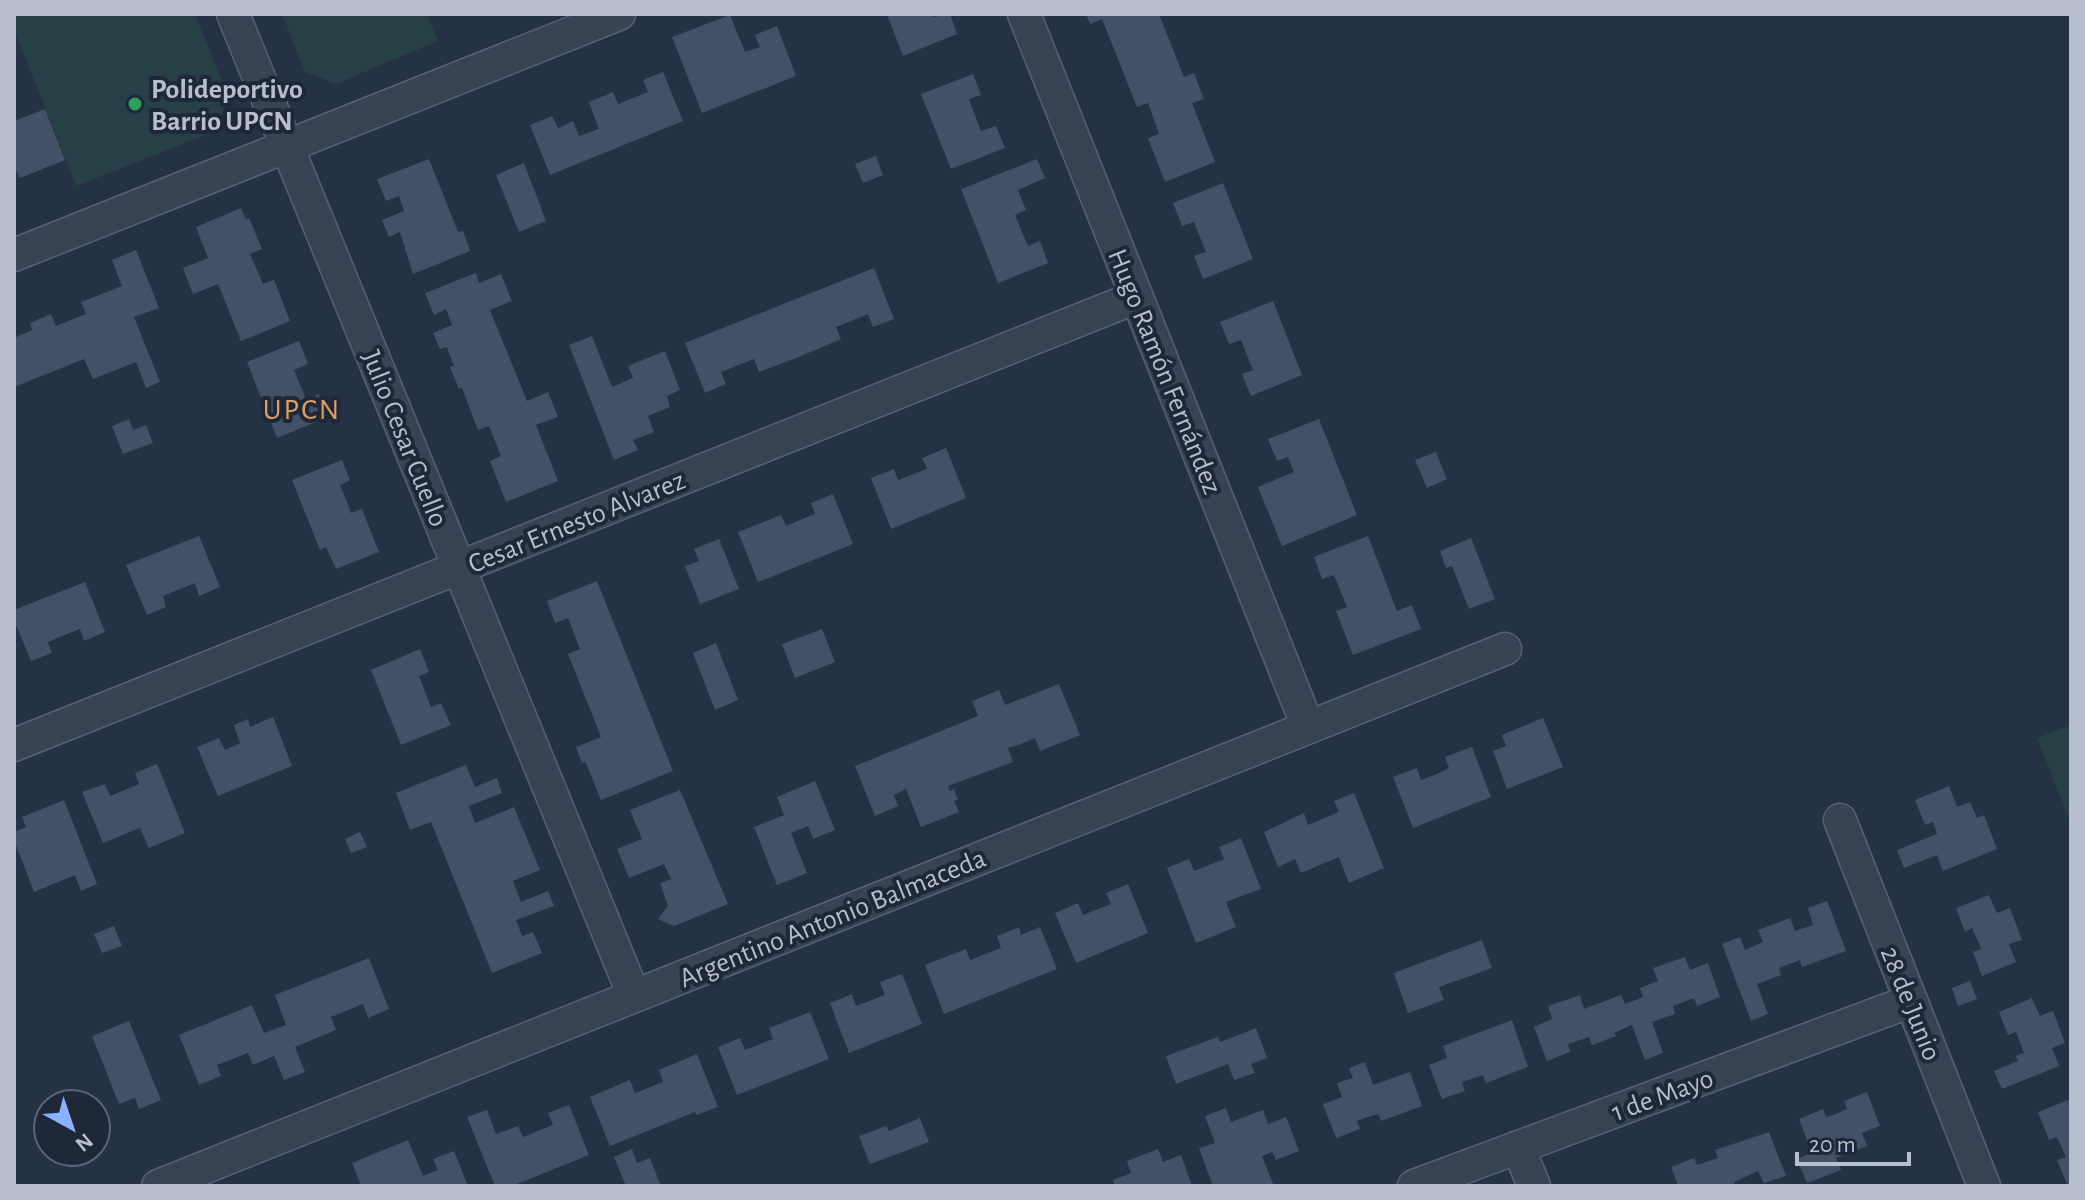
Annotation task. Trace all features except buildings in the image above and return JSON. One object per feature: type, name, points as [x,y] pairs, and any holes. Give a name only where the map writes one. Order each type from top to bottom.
[{"type":"street","name":"Julio Cesar Cuello","points":[[233,14],[634,996]]},
{"type":"street","points":[[14,255],[619,14]]},
{"type":"street","name":"Hugo Ramón Fernández","points":[[1024,14],[1308,727]]},
{"type":"street","name":"Cesar Ernesto Alvarez","points":[[14,745],[1137,297]]},
{"type":"street","name":"Argentino Antonio Balmaceda","points":[[158,1186],[1505,649]]},
{"type":"street","name":"28 de Junio","points":[[1840,820],[1984,1186]]},
{"type":"street","name":"1 de Mayo","points":[[1414,1186],[1911,1001]]},
{"type":"street","points":[[1518,1147],[1534,1186]]},
{"type":"green space","name":"Polideportivo Barrio UPCN","points":[[14,14],[195,14],[229,99],[216,131],[76,186],[14,30]]},
{"type":"green space","points":[[282,14],[427,14],[438,41],[336,84],[305,72]]},
{"type":"green space","points":[[2071,725],[2071,824],[2037,738]]},
{"type":"place","name":"Polideportivo Barrio UPCN","points":[[135,104]]},
{"type":"district","name":"UPCN","points":[[302,409]]}]
